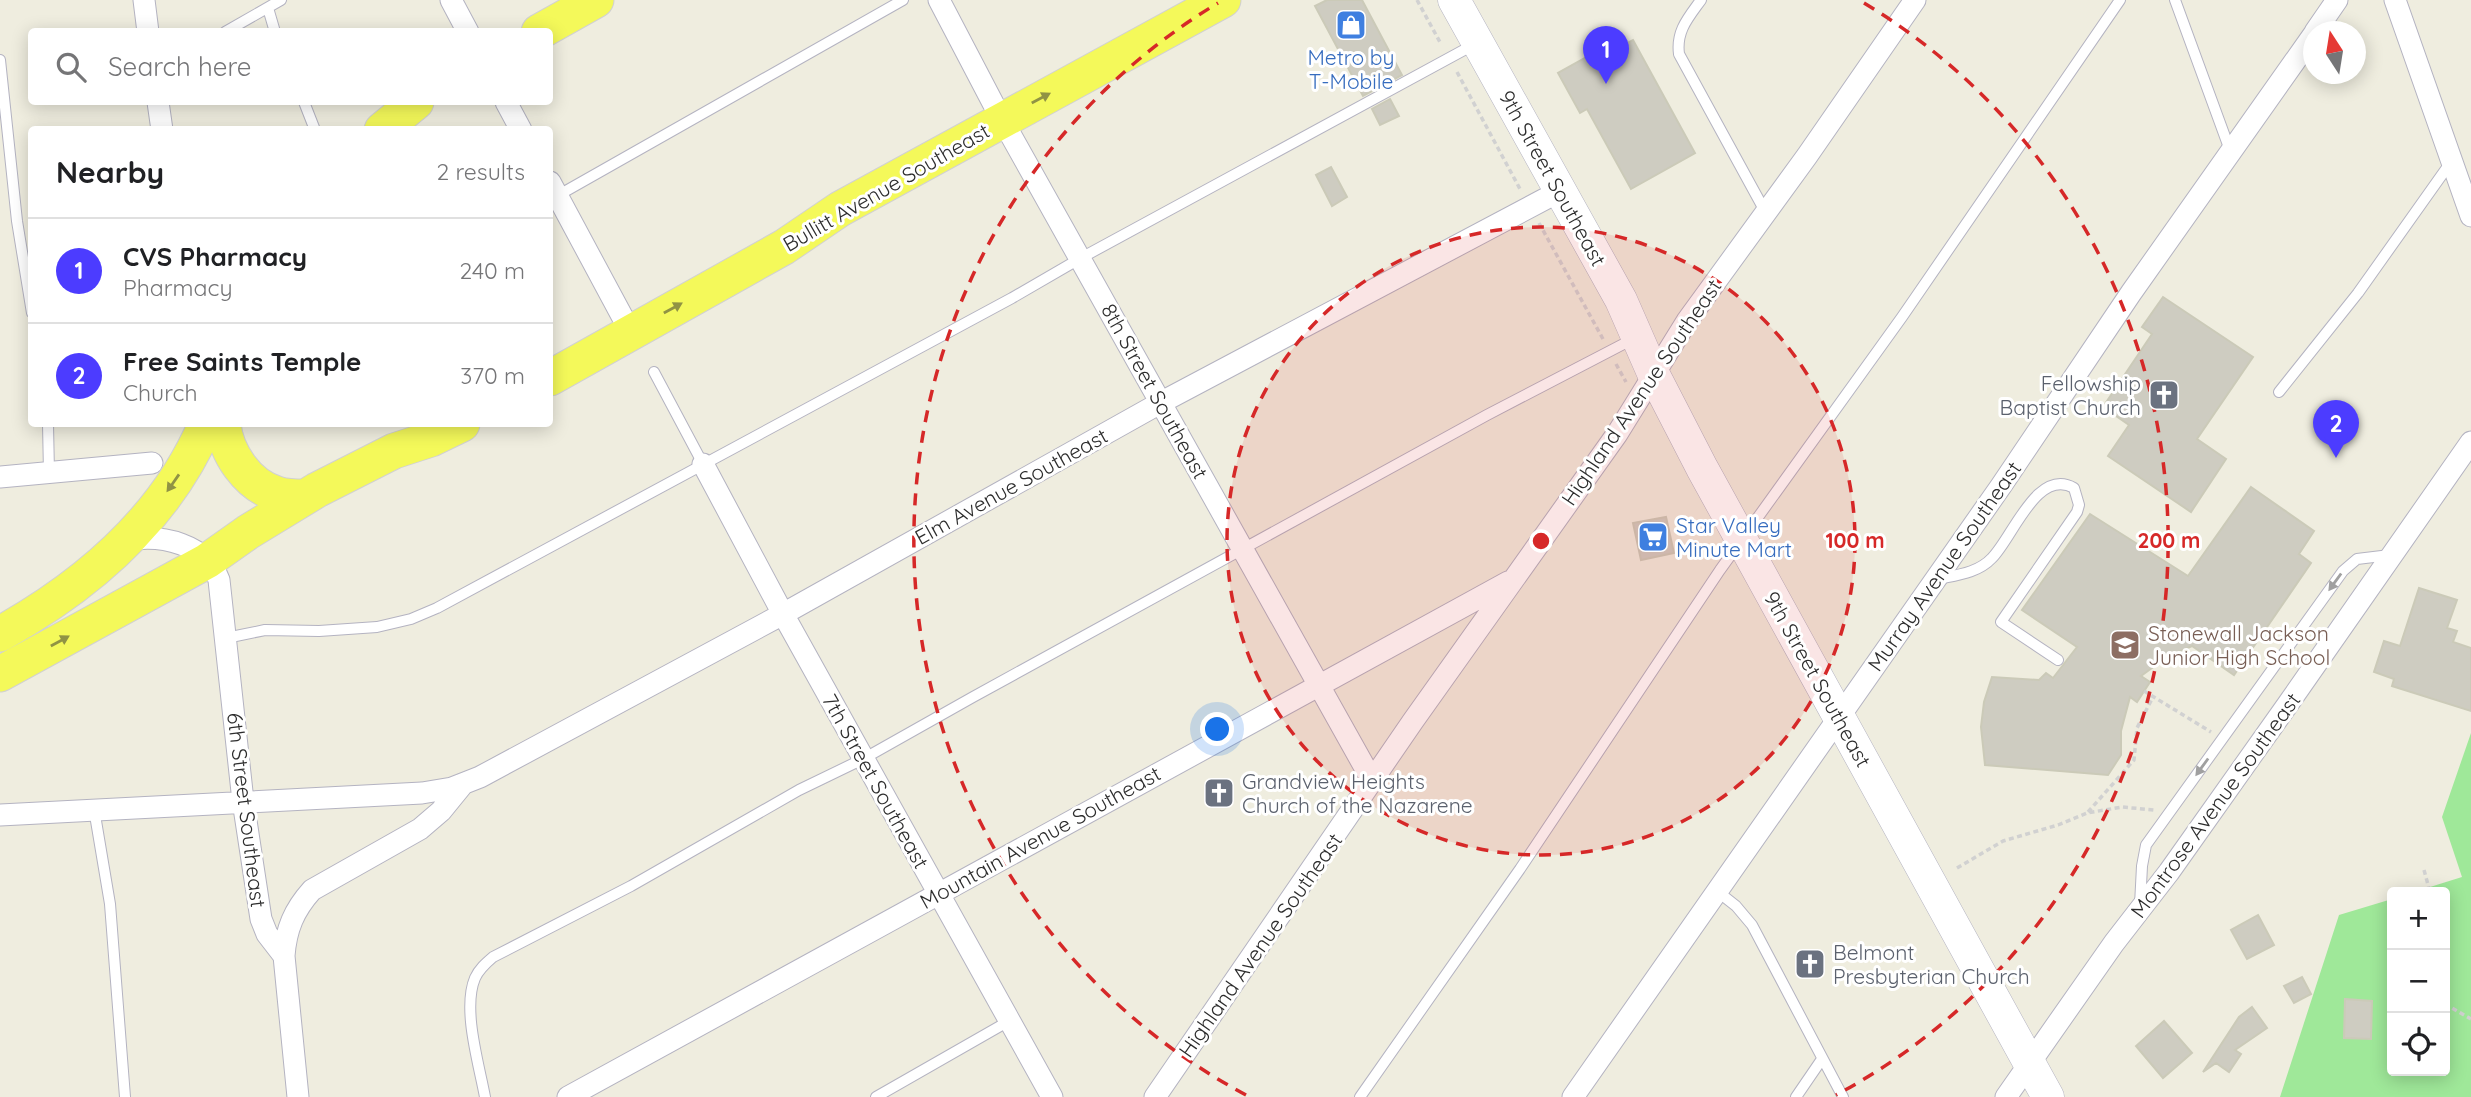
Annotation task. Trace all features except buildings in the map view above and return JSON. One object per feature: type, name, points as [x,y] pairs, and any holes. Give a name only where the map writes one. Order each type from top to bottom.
[{"type":"main road","points":[[546,28],[596,0]]},
{"type":"main road","name":"Bullitt Avenue Southeast","points":[[553,376],[784,247],[840,209],[1223,0]]},
{"type":"main road","points":[[387,126],[412,105]]},
{"type":"main road","points":[[0,634],[74,588],[128,540],[158,505],[185,466],[204,427]]},
{"type":"main road","points":[[223,427],[225,442],[248,476],[277,494],[305,498]]},
{"type":"main road","points":[[0,674],[207,561],[248,532],[305,498],[394,451],[457,427]]},
{"type":"main road","points":[[207,561],[235,554],[391,470],[431,439]]},
{"type":"street","points":[[144,0],[148,28]]},
{"type":"street","points":[[451,0],[466,28]]},
{"type":"street","name":"8th Street Southeast","points":[[939,0],[1002,119],[1373,782]]},
{"type":"street","name":"9th Street Southeast","points":[[1454,0],[1622,300],[1653,373],[1742,541],[2048,1097]]},
{"type":"street","name":"Highland Avenue Southeast","points":[[1155,1097],[1513,579],[1617,434],[1687,321],[1807,156],[1915,0]]},
{"type":"street","name":"Murray Avenue Southeast","points":[[2322,21],[2337,0]]},
{"type":"street","points":[[2395,0],[2471,216]]},
{"type":"street","name":"Murray Avenue Southeast","points":[[1573,1097],[2303,49]]},
{"type":"street","points":[[158,105],[161,126]]},
{"type":"street","points":[[508,105],[519,126]]},
{"type":"street","points":[[553,189],[630,331]]},
{"type":"street","name":"Elm Avenue Southeast","points":[[0,815],[422,793],[463,784],[783,614],[1160,403],[1560,191]]},
{"type":"street","name":"Montrose Avenue Southeast","points":[[2006,1097],[2275,723],[2471,442]]},
{"type":"street","points":[[0,477],[152,463]]},
{"type":"street","name":"7th Street Southeast","points":[[703,464],[783,614],[1052,1097]]},
{"type":"street","points":[[128,540],[144,537],[164,538],[183,544],[207,561]]},
{"type":"street","name":"6th Street Southeast","points":[[207,561],[219,580],[243,802],[261,919],[267,934],[284,956],[298,1097]]},
{"type":"street","name":"Mountain Avenue Southeast","points":[[568,1097],[1513,579]]},
{"type":"street","name":"Elm Avenue Southeast","points":[[284,956],[285,937],[292,917],[312,890],[420,829],[441,811],[463,784]]},
{"type":"lane","points":[[232,28],[281,0]]},
{"type":"lane","points":[[553,189],[902,0]]},
{"type":"lane","points":[[1701,0],[1681,29],[1677,41],[1679,54],[1766,213]]},
{"type":"lane","points":[[1360,1097],[1520,869],[1720,570],[1902,317],[2120,0]]},
{"type":"lane","points":[[2175,0],[2231,152]]},
{"type":"lane","points":[[268,8],[274,28]]},
{"type":"lane","points":[[226,638],[265,630],[318,631],[377,627],[411,619],[449,602],[1477,43]]},
{"type":"lane","points":[[0,60],[17,221],[28,288]]},
{"type":"lane","points":[[305,105],[313,126]]},
{"type":"lane","points":[[2279,392],[2358,293],[2451,162]]},
{"type":"lane","points":[[485,1097],[470,1012],[475,978],[493,957],[631,886],[799,790],[863,759],[1637,336]]},
{"type":"lane","points":[[654,372],[703,464]]},
{"type":"lane","points":[[48,427],[49,474]]},
{"type":"lane","points":[[1935,580],[1979,568],[1993,558],[2042,489],[2058,483],[2074,488],[2079,505],[2077,512],[2001,622],[2058,660]]},
{"type":"lane","points":[[2140,909],[2146,845],[2343,571],[2357,559],[2392,555]]},
{"type":"lane","points":[[94,809],[110,904],[125,1097]]},
{"type":"lane","points":[[1717,891],[1736,906],[1752,925],[1843,1097]]},
{"type":"lane","points":[[876,1097],[1009,1021]]},
{"type":"lane","points":[[1796,1097],[1822,1059]]},
{"type":"path","points":[[2144,691],[2205,728]]},
{"type":"path","points":[[2087,813],[2134,760],[2137,728],[2153,697]]},
{"type":"path","points":[[1957,868],[2003,841],[2058,825],[2087,813],[2122,807],[2159,812]]},
{"type":"path","points":[[2424,870],[2429,887]]},
{"type":"path","points":[[2450,1007],[2471,1019]]},
{"type":"green space","points":[[2471,733],[2471,1097],[2280,1097],[2339,915],[2387,901],[2387,1076],[2450,1076],[2450,887],[2430,887],[2462,877],[2442,817]]},
{"type":"place","name":"Metro by T-Mobile","points":[[1351,25]]},
{"type":"place","name":"CVS Pharmacy","points":[[1606,84]]},
{"type":"place","name":"Fellowship Baptist Church","points":[[2164,395]]},
{"type":"place","name":"Free Saints Temple","points":[[2336,458]]},
{"type":"place","name":"Star Valley Minute Mart","points":[[1653,537]]},
{"type":"place","name":"Stonewall Jackson Junior High School","points":[[2125,645]]},
{"type":"place","name":"Grandview Heights Church of the Nazarene","points":[[1219,793]]},
{"type":"place","name":"Belmont Presbyterian Church","points":[[1810,964]]}]
